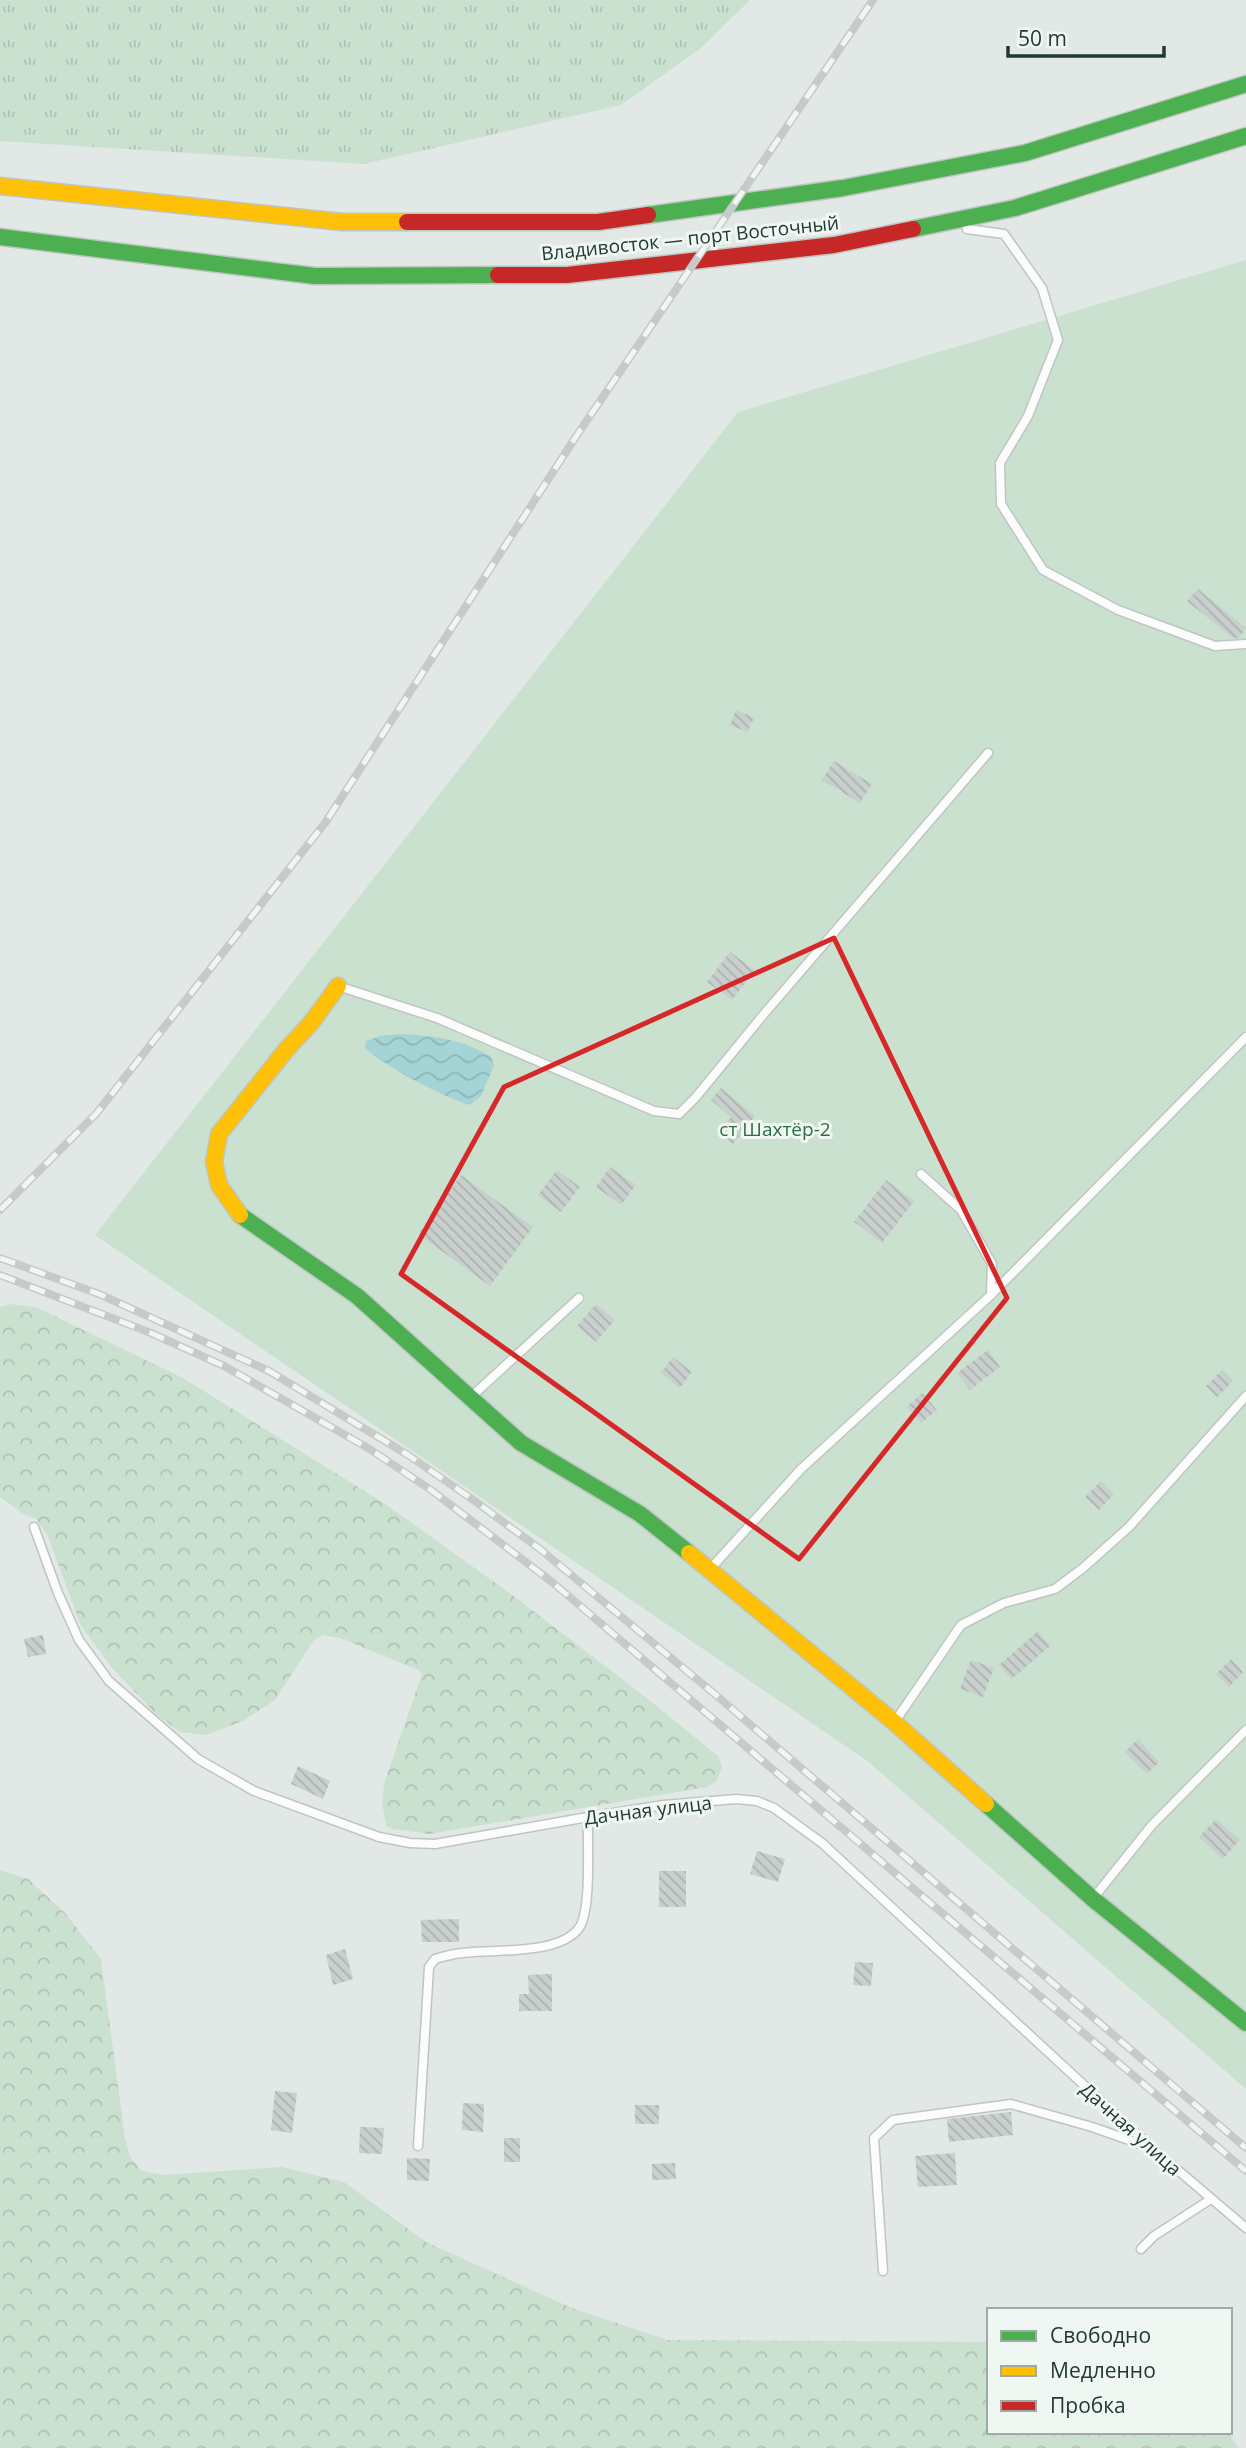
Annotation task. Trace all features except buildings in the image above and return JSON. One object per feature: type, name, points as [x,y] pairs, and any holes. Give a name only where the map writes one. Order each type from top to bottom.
[{"type":"main road","name":"Владивосток — порт Восточный","points":[[0,186],[342,222],[598,222],[843,188],[1025,153],[1246,84]]},
{"type":"main road","name":"Владивосток — порт Восточный","points":[[0,237],[315,276],[567,275],[834,245],[933,225],[1015,208],[1246,136]]},
{"type":"main road","points":[[338,986],[312,1023],[286,1050],[219,1134],[214,1162],[219,1185],[240,1215],[357,1296],[521,1443],[640,1514],[710,1569],[894,1722],[1093,1899],[1246,2023]]},
{"type":"lane","points":[[933,225],[1004,234],[1042,288],[1058,340],[1028,416],[1000,463],[1001,504],[1043,570],[1118,610],[1215,646],[1246,644]]},
{"type":"lane","points":[[338,986],[437,1018],[654,1111],[678,1114],[696,1097],[988,752]]},
{"type":"lane","points":[[710,1569],[801,1469],[990,1295],[1246,1037]]},
{"type":"lane","points":[[921,1174],[961,1210],[981,1243],[992,1264],[990,1295]]},
{"type":"lane","points":[[471,1397],[579,1298]]},
{"type":"lane","points":[[894,1722],[961,1625],[1004,1603],[1055,1589],[1083,1568],[1129,1527],[1246,1396]]},
{"type":"lane","name":"Дачная улица","points":[[34,1527],[58,1593],[79,1640],[108,1681],[198,1759],[254,1791],[379,1837],[410,1843],[435,1844],[664,1805],[736,1799],[757,1801],[774,1808],[822,1843],[1153,2149],[1246,2228]]},
{"type":"lane","points":[[1093,1899],[1152,1825],[1246,1730]]},
{"type":"lane","points":[[418,2146],[429,1968],[435,1959],[457,1953],[494,1952],[548,1945],[579,1928],[586,1903],[588,1816]]},
{"type":"lane","points":[[883,2271],[874,2138],[893,2120],[1011,2104],[1092,2127],[1153,2149]]},
{"type":"lane","points":[[1140,2249],[1154,2236],[1211,2199]]},
{"type":"highlighted area","points":[[834,938],[1007,1298],[799,1559],[401,1274],[504,1087]]},
{"type":"green space","points":[[0,0],[750,0],[701,48],[621,105],[364,164],[0,141]]},
{"type":"green space","name":"ст Шахтёр-2","points":[[1246,260],[1246,2089],[866,1760],[95,1235],[738,412]]},
{"type":"green space","points":[[9,1304],[36,1307],[183,1378],[384,1503],[519,1600],[718,1756],[722,1767],[717,1781],[707,1787],[429,1834],[393,1829],[386,1826],[382,1802],[384,1784],[422,1674],[340,1638],[323,1635],[314,1640],[275,1700],[243,1721],[206,1735],[180,1732],[156,1714],[113,1669],[81,1626],[47,1534],[36,1519],[22,1513],[0,1497],[0,1307]]},
{"type":"green space","points":[[0,1870],[28,1879],[65,1913],[101,1959],[125,2138],[130,2157],[142,2171],[164,2175],[282,2167],[344,2182],[426,2242],[572,2308],[668,2340],[987,2342],[987,2434],[1229,2434],[1238,2448],[0,2448]]},
{"type":"water","points":[[399,1034],[447,1040],[470,1046],[491,1057],[494,1065],[481,1096],[470,1105],[459,1101],[400,1072],[365,1048],[366,1041]]},
{"type":"railway","points":[[0,1210],[96,1114],[325,823],[577,435],[873,0]]},
{"type":"railway","points":[[0,1258],[99,1294],[269,1371],[408,1455],[472,1499],[540,1549],[717,1696],[1246,2148]]},
{"type":"railway","points":[[0,1275],[151,1333],[224,1366],[368,1448],[431,1490],[552,1582],[1246,2171]]},
{"type":"traffic: fast","points":[[648,215],[843,188],[1025,153],[1246,84]]},
{"type":"traffic: fast","points":[[913,229],[1015,208],[1246,136]]},
{"type":"traffic: fast","points":[[0,237],[315,276],[498,275]]},
{"type":"traffic: fast","points":[[240,1215],[357,1296],[521,1443],[640,1514],[689,1553]]},
{"type":"traffic: fast","points":[[986,1804],[1093,1899],[1246,2023]]},
{"type":"traffic: slow","points":[[0,186],[342,222],[407,222]]},
{"type":"traffic: slow","points":[[240,1215],[219,1185],[214,1162],[219,1134],[311,1023],[338,986]]},
{"type":"traffic: slow","points":[[689,1553],[894,1722],[986,1804]]},
{"type":"traffic: jam","points":[[407,222],[598,222],[648,215]]},
{"type":"traffic: jam","points":[[498,275],[567,275],[834,245],[913,229]]}]
